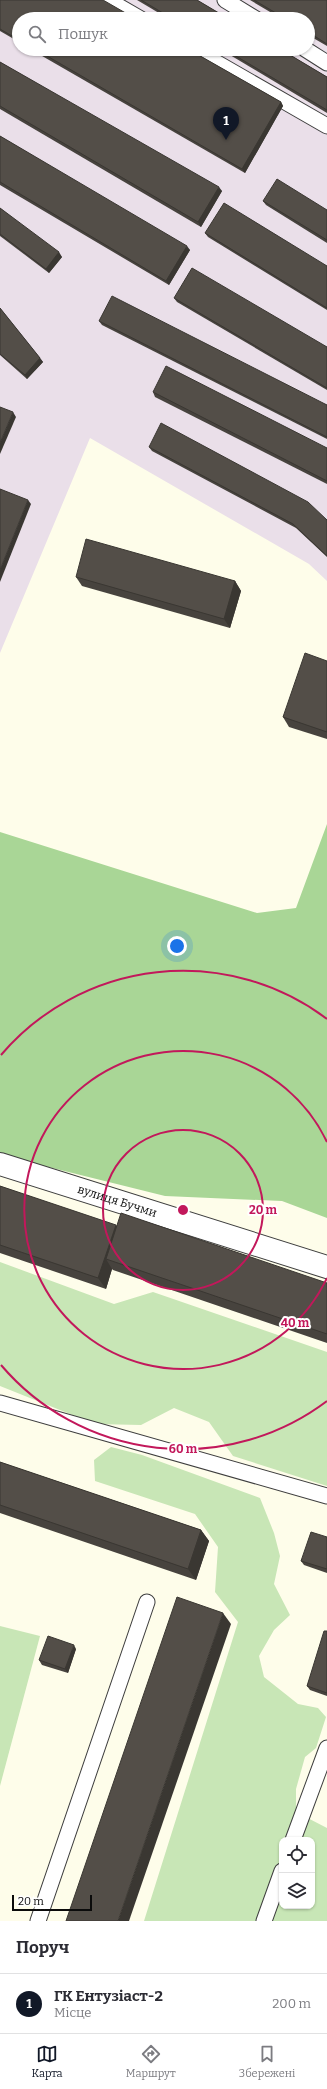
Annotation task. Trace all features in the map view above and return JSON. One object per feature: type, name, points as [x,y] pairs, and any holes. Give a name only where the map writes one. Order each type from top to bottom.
[{"type":"street","name":"вулиця Бучми","points":[[0,1164],[327,1267]]},
{"type":"lane","points":[[108,0],[129,12]]},
{"type":"lane","points":[[225,0],[245,12]]},
{"type":"lane","points":[[315,55],[327,63]]},
{"type":"lane","points":[[205,56],[327,126]]},
{"type":"lane","points":[[0,1404],[327,1496]]},
{"type":"lane","points":[[38,1921],[147,1602]]},
{"type":"lane","points":[[294,1837],[326,1754]]},
{"type":"lane","points":[[264,1921],[281,1873]]},
{"type":"shaded area","points":[[0,0],[327,0],[327,581],[309,564],[90,438],[0,653]]},
{"type":"green space","points":[[327,824],[327,1218],[282,1201],[165,1196],[0,1155],[0,832],[257,913],[296,908]]},
{"type":"green space","points":[[0,1262],[114,1304],[153,1292],[327,1352],[327,1486],[233,1456],[209,1422],[174,1408],[141,1425],[95,1424],[0,1386]]},
{"type":"green space","points":[[111,1447],[142,1455],[260,1498],[274,1533],[280,1556],[274,1584],[290,1615],[274,1630],[259,1656],[264,1677],[298,1704],[318,1708],[326,1717],[316,1748],[305,1757],[296,1789],[296,1812],[327,1828],[327,1921],[144,1921],[238,1622],[215,1592],[218,1547],[195,1514],[95,1481],[94,1460]]},
{"type":"green space","points":[[0,1626],[40,1636],[0,1786]]},
{"type":"building","points":[[0,0],[103,0],[124,12],[12,12],[12,36],[0,29]]},
{"type":"building","points":[[141,0],[197,0],[217,12],[161,12]]},
{"type":"building","points":[[254,0],[327,0],[327,44],[315,36],[315,12],[274,12]]},
{"type":"building","points":[[47,56],[200,56],[281,102],[242,169]]},
{"type":"building","points":[[236,56],[292,56],[327,77],[327,110]]},
{"type":"building","points":[[0,62],[219,187],[198,222],[0,106]]},
{"type":"building","points":[[0,136],[187,246],[166,281],[0,182]]},
{"type":"building","points":[[277,179],[327,210],[327,240],[263,201]]},
{"type":"building","points":[[224,203],[327,266],[327,308],[205,233]]},
{"type":"building","points":[[0,208],[59,252],[46,269],[0,234]]},
{"type":"building","points":[[192,268],[327,347],[327,388],[174,298]]},
{"type":"building","points":[[112,296],[327,405],[327,437],[99,321]]},
{"type":"building","points":[[0,308],[40,358],[25,375],[0,354]]},
{"type":"building","points":[[166,366],[327,448],[327,481],[153,392]]},
{"type":"building","points":[[0,407],[13,412],[0,443]]},
{"type":"building","points":[[161,423],[308,502],[327,520],[327,556],[293,524],[149,447]]},
{"type":"building","points":[[0,489],[28,500],[0,570]]},
{"type":"building","points":[[86,539],[235,581],[224,619],[76,577]]},
{"type":"building","points":[[305,653],[327,661],[327,732],[283,717]]},
{"type":"building","points":[[0,1186],[116,1225],[98,1278],[0,1245]]},
{"type":"building","points":[[121,1213],[327,1283],[327,1334],[106,1259]]},
{"type":"building","points":[[0,1462],[201,1530],[188,1569],[0,1505]]},
{"type":"building","points":[[311,1532],[327,1537],[327,1569],[301,1561]]},
{"type":"building","points":[[177,1597],[223,1613],[118,1921],[66,1921]]},
{"type":"building","points":[[324,1631],[327,1631],[327,1693],[307,1686]]},
{"type":"building","points":[[48,1636],[74,1645],[65,1669],[39,1660]]},
{"type":"place","name":"ГК Ентузіаст-2","points":[[226,140]]}]
